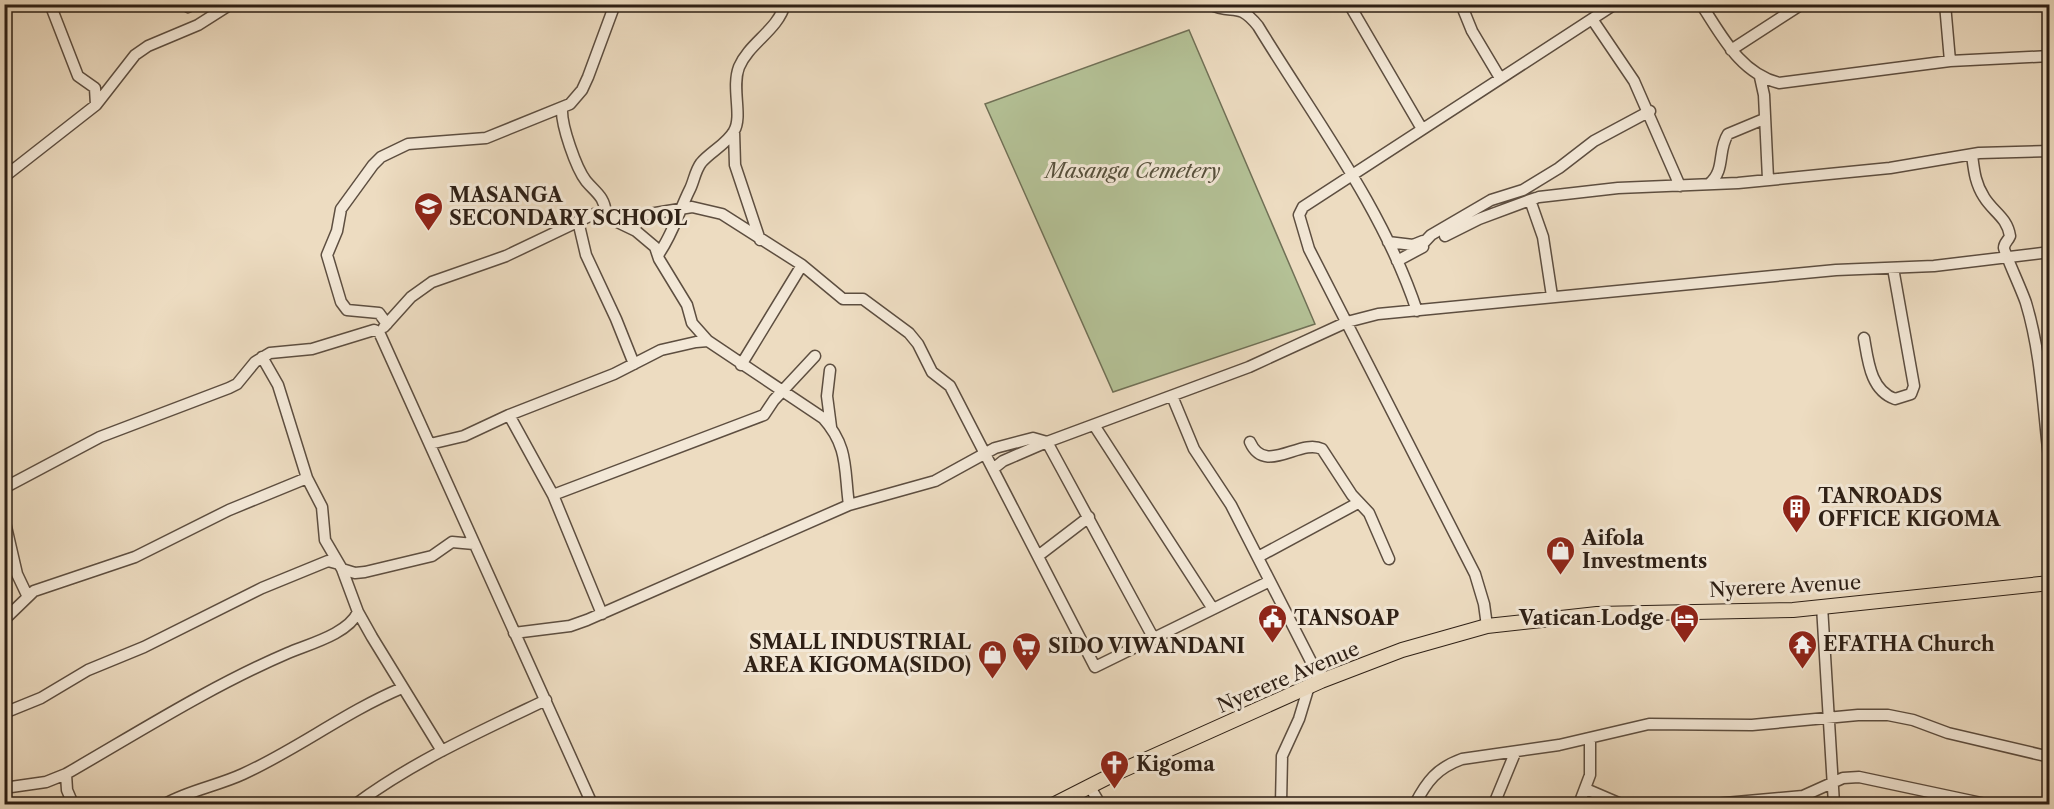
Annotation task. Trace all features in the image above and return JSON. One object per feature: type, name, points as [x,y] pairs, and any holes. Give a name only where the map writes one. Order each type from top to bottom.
[{"type":"main road","name":"Nyerere Avenue","points":[[1055,804],[1315,684],[1402,650],[1487,626],[1597,614],[1793,610],[2049,583]]},
{"type":"street","points":[[50,4],[78,76],[95,88],[96,105]]},
{"type":"street","points":[[185,4],[188,7],[193,4]]},
{"type":"street","points":[[4,177],[96,105],[135,55],[158,41],[198,25],[231,4]]},
{"type":"street","points":[[592,804],[430,444],[379,313],[347,310],[341,302],[328,263],[328,247],[335,237],[341,209],[346,199],[365,179],[373,165],[395,149],[423,142],[486,138],[570,104],[582,90],[615,4]]},
{"type":"street","points":[[760,240],[735,165],[734,131],[737,110],[734,90],[739,69],[747,52],[775,23],[785,4]]},
{"type":"street","points":[[1209,4],[1216,8],[1239,8],[1251,16],[1350,175],[1388,242],[1417,310]]},
{"type":"street","points":[[1349,4],[1422,129]]},
{"type":"street","points":[[1461,4],[1472,31],[1500,78]]},
{"type":"street","points":[[1487,626],[1482,594],[1475,574],[1309,249],[1299,215],[1303,207],[1350,175],[1615,4]]},
{"type":"street","points":[[1701,4],[1740,61],[1760,76],[1779,83],[1950,61],[2049,56]]},
{"type":"street","points":[[1731,50],[1802,4]]},
{"type":"street","points":[[1945,4],[1950,61]]},
{"type":"street","points":[[1592,19],[1635,81],[1650,111],[1680,186]]},
{"type":"street","points":[[1760,76],[1768,179]]},
{"type":"street","points":[[562,109],[563,125]]},
{"type":"street","points":[[1388,242],[1413,245],[1426,239],[1491,200],[1523,190],[1559,168],[1594,141],[1650,111]]},
{"type":"street","points":[[548,113],[555,115],[563,125],[582,174],[604,200],[606,213],[611,219],[636,231],[652,244],[687,305],[692,323],[708,341],[823,418],[831,427],[840,439],[843,451],[849,505]]},
{"type":"street","points":[[1709,184],[1718,177],[1722,165],[1723,144],[1728,134],[1764,119]]},
{"type":"street","points":[[658,255],[675,226],[679,208],[700,164],[734,131]]},
{"type":"street","points":[[1397,261],[1479,219],[1535,199],[1618,188],[1709,184],[1897,168],[1972,155],[2049,151]]},
{"type":"street","points":[[1972,155],[1976,181],[1980,190],[2009,228],[2010,236],[2004,244],[2004,251],[2024,296],[2033,332],[2044,397],[2049,466]]},
{"type":"street","points":[[690,189],[700,207]]},
{"type":"street","points":[[1523,190],[1535,199],[1551,296]]},
{"type":"street","points":[[5,490],[100,437],[237,384],[261,357],[270,353],[312,349],[383,328],[411,297],[432,282],[506,256],[578,221],[606,213],[632,217],[679,208],[700,207],[735,221],[760,240],[802,265],[843,299],[862,299],[909,333],[918,344],[932,372],[950,386],[1095,667],[1268,582]]},
{"type":"street","points":[[578,221],[586,255],[612,309],[634,364]]},
{"type":"street","points":[[1417,250],[1426,239]]},
{"type":"street","points":[[993,469],[1003,461],[1047,442],[1249,367],[1347,322],[1378,314],[1551,296],[1679,287],[1836,270],[1893,268],[2009,258],[2049,252]]},
{"type":"street","points":[[741,365],[773,317],[802,265]]},
{"type":"street","points":[[1864,338],[1870,372],[1884,394],[1895,399],[1911,394],[1914,386],[1893,268]]},
{"type":"street","points":[[430,444],[464,436],[680,344],[708,341]]},
{"type":"street","points":[[553,495],[764,415],[815,356]]},
{"type":"street","points":[[261,357],[278,385],[307,478],[322,507],[326,540],[340,567],[358,612],[442,751]]},
{"type":"street","points":[[830,370],[827,396],[831,427]]},
{"type":"street","points":[[1172,396],[1194,449],[1231,505],[1258,557],[1315,684],[1282,756],[1281,804]]},
{"type":"street","points":[[509,415],[553,495],[602,614]]},
{"type":"street","points":[[1094,425],[1213,609]]},
{"type":"street","points":[[514,633],[570,626],[602,614],[849,505],[935,481],[955,472],[985,453],[1033,438],[1047,442],[1154,639]]},
{"type":"street","points":[[1250,442],[1255,451],[1268,457],[1318,447],[1331,460],[1358,503],[1369,513],[1389,559]]},
{"type":"street","points":[[4,620],[27,595],[135,557],[229,510],[307,478]]},
{"type":"street","points":[[1258,557],[1358,503]]},
{"type":"street","points":[[1038,556],[1089,517]]},
{"type":"street","points":[[4,518],[17,574],[27,595]]},
{"type":"street","points":[[4,714],[41,698],[88,670],[144,646],[262,588],[328,561],[355,573],[365,572],[432,556],[452,542],[474,544]]},
{"type":"street","points":[[1822,606],[1834,804]]},
{"type":"street","points":[[4,788],[46,782],[66,774],[243,674],[339,630],[355,618],[358,612]]},
{"type":"street","points":[[165,804],[205,786],[242,774],[349,713],[402,688]]},
{"type":"street","points":[[356,804],[386,782],[442,751],[546,700]]},
{"type":"street","points":[[1415,804],[1430,777],[1448,764],[1462,759],[1515,753],[1650,724],[1752,725],[1888,715],[1913,720],[1948,733],[2049,757]]},
{"type":"street","points":[[1579,804],[1590,775],[1590,738]]},
{"type":"street","points":[[1494,804],[1515,753]]},
{"type":"street","points":[[66,774],[67,790],[73,804]]},
{"type":"street","points":[[1714,804],[1803,796],[1843,778],[1875,779],[1986,804]]},
{"type":"street","points":[[1090,787],[1101,804]]},
{"type":"street","points":[[1586,789],[1621,804]]},
{"type":"green space","name":"Masanga Cemetery","points":[[1189,30],[1315,324],[1113,392],[985,104]]},
{"type":"place","name":"MASANGA SECONDARY SCHOOL","points":[[428,232]]},
{"type":"place","name":"TANROADS OFFICE KIGOMA","points":[[1797,534]]},
{"type":"place","name":"Aifola Investments","points":[[1561,576]]},
{"type":"place","name":"TANSOAP","points":[[1273,644]]},
{"type":"place","name":"Vatican Lodge","points":[[1685,644]]},
{"type":"place","name":"EFATHA Church","points":[[1802,670]]},
{"type":"place","name":"SIDO VIWANDANI","points":[[1027,672]]},
{"type":"place","name":"SMALL INDUSTRIAL AREA KIGOMA(SIDO)","points":[[992,680]]},
{"type":"place","name":"Kigoma","points":[[1115,790]]}]
